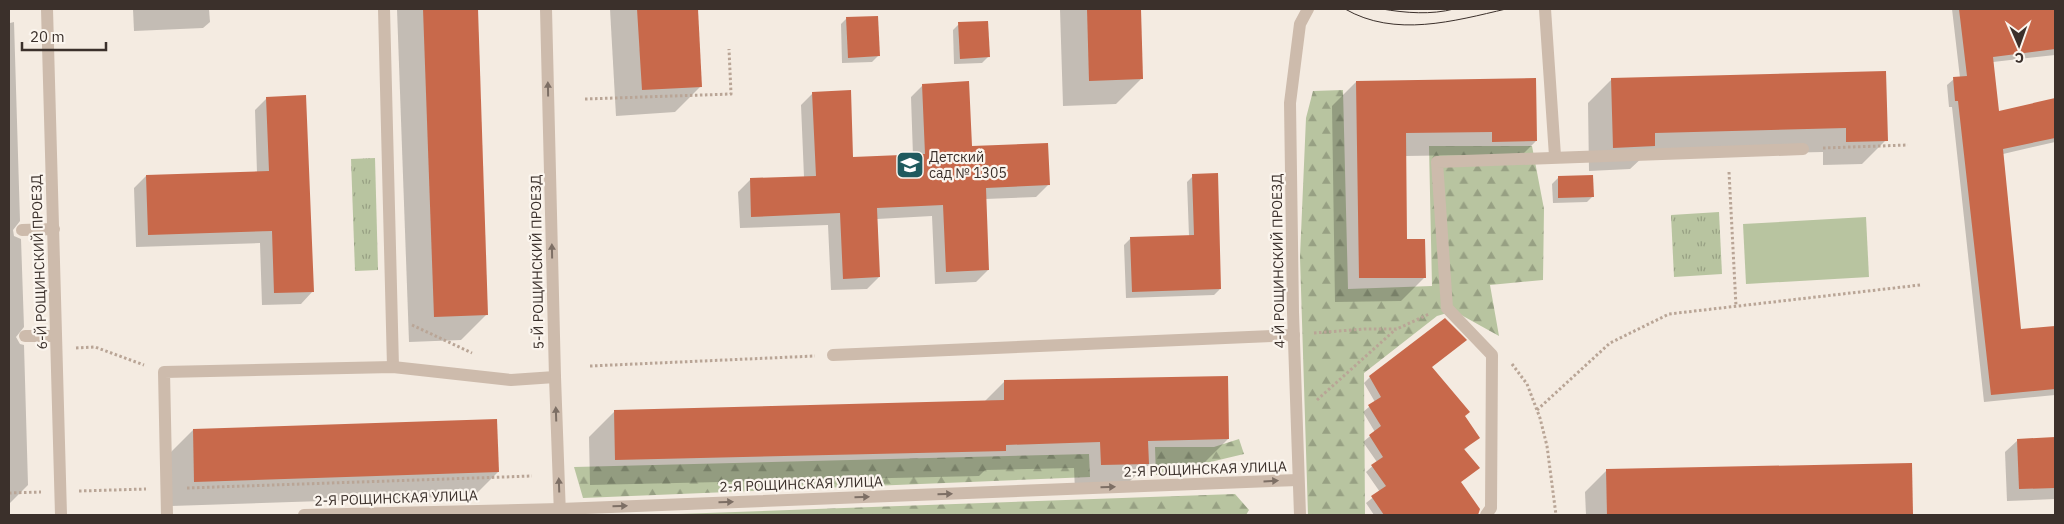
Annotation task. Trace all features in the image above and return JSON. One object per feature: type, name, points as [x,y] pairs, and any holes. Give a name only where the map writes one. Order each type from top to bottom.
[{"type":"street","name":"6-Й РОЩИНСКИЙ ПРОЕЗД","points":[[47,9],[61,515]]},
{"type":"street","points":[[384,9],[393,367]]},
{"type":"street","name":"5-Й РОЩИНСКИЙ ПРОЕЗД","points":[[546,9],[560,512]]},
{"type":"street","name":"4-Й РОЩИНСКИЙ ПРОЕЗД","points":[[1300,515],[1294,336],[1290,103],[1300,24],[1308,9]]},
{"type":"street","points":[[1545,9],[1555,156]]},
{"type":"street","points":[[1486,515],[1491,508],[1492,355],[1446,308],[1437,162],[1555,156],[1802,149]]},
{"type":"street","points":[[22,230],[54,230]]},
{"type":"street","points":[[25,336],[56,342]]},
{"type":"street","points":[[833,355],[1294,336]]},
{"type":"street","points":[[167,515],[164,372],[393,367],[511,380],[555,377]]},
{"type":"street","name":"2-Я РОЩИНСКАЯ УЛИЦА","points":[[304,515],[560,512],[1298,480]]},
{"type":"path","points":[[584,99],[731,94],[729,49]]},
{"type":"path","points":[[1802,149],[1908,145]]},
{"type":"path","points":[[1728,151],[1736,306]]},
{"type":"path","points":[[1537,410],[1610,343],[1669,314],[1920,285]]},
{"type":"path","points":[[1314,403],[1397,329],[1435,310],[1446,308]]},
{"type":"path","points":[[392,315],[473,354]]},
{"type":"path","points":[[1294,336],[1364,329],[1397,329]]},
{"type":"path","points":[[56,342],[95,347],[164,372]]},
{"type":"path","points":[[590,366],[833,355]]},
{"type":"path","points":[[1492,355],[1510,361],[1527,384],[1537,410],[1547,446],[1556,515]]},
{"type":"path","points":[[9,493],[532,476]]},
{"type":"green space","points":[[1343,90],[1348,289],[1432,286],[1429,146],[1532,146],[1544,209],[1543,280],[1490,285],[1499,336],[1454,311],[1437,316],[1364,373],[1365,515],[1308,515],[1300,257],[1306,118],[1313,91]]},
{"type":"green space","points":[[375,158],[378,270],[355,271],[351,159]]},
{"type":"green space","points":[[1719,212],[1722,274],[1674,277],[1671,215]]},
{"type":"green space","points":[[1866,217],[1869,277],[1746,284],[1743,224]]},
{"type":"green space","points":[[1239,439],[1244,454],[1156,475],[1155,447],[1214,447]]},
{"type":"green space","points":[[1089,454],[1090,477],[583,498],[574,467]]},
{"type":"green space","points":[[1235,494],[1249,510],[1246,515],[649,515]]},
{"type":"building","points":[[423,9],[478,9],[488,315],[434,317]]},
{"type":"building","points":[[637,9],[698,9],[702,87],[642,90]]},
{"type":"building","points":[[1087,9],[1141,9],[1143,79],[1089,81]]},
{"type":"building","points":[[1959,9],[2055,9],[2055,49],[1993,57],[1999,111],[2055,98],[2055,138],[2003,149],[2021,329],[2055,326],[2055,389],[1991,395],[1958,101],[1955,101],[1953,77],[1967,76]]},
{"type":"building","points":[[878,16],[880,56],[848,58],[846,17]]},
{"type":"building","points":[[988,21],[990,57],[960,59],[958,22]]},
{"type":"building","points":[[1886,71],[1888,141],[1846,142],[1846,128],[1655,133],[1655,146],[1613,148],[1611,78]]},
{"type":"building","points":[[1536,78],[1537,141],[1492,142],[1492,132],[1406,133],[1407,239],[1425,239],[1426,278],[1359,278],[1356,81]]},
{"type":"building","points":[[969,81],[972,146],[1048,143],[1050,185],[986,188],[989,270],[946,272],[943,205],[877,208],[880,277],[843,279],[840,213],[751,217],[750,178],[816,176],[812,92],[851,90],[853,157],[925,154],[922,84]]},
{"type":"building","points":[[306,95],[314,292],[274,293],[272,231],[148,235],[146,175],[269,171],[266,97]]},
{"type":"building","points":[[1218,173],[1221,289],[1132,292],[1130,237],[1194,235],[1192,174]]},
{"type":"building","points":[[1593,175],[1594,197],[1558,198],[1558,176]]},
{"type":"building","points":[[1445,318],[1467,340],[1432,367],[1470,412],[1465,416],[1480,438],[1464,449],[1480,468],[1461,482],[1480,509],[1478,515],[1384,515],[1371,496],[1386,486],[1371,465],[1383,457],[1369,435],[1381,426],[1368,405],[1381,397],[1369,376]]},
{"type":"building","points":[[1228,376],[1229,439],[1148,441],[1149,464],[1101,465],[1100,442],[1006,445],[1006,451],[615,460],[614,410],[1004,400],[1004,380]]},
{"type":"building","points":[[497,419],[499,472],[194,482],[193,429]]},
{"type":"building","points":[[2055,437],[2055,488],[2019,489],[2017,439]]},
{"type":"building","points":[[1912,463],[1913,514],[1607,515],[1606,469]]},
{"type":"tram line","points":[[1345,9],[1364,18],[1404,25],[1445,22],[1506,9]]},
{"type":"tram line","points":[[1382,9],[1418,13],[1454,9]]},
{"type":"place","name":"Детский сад № 1305","points":[[910,165]]}]
